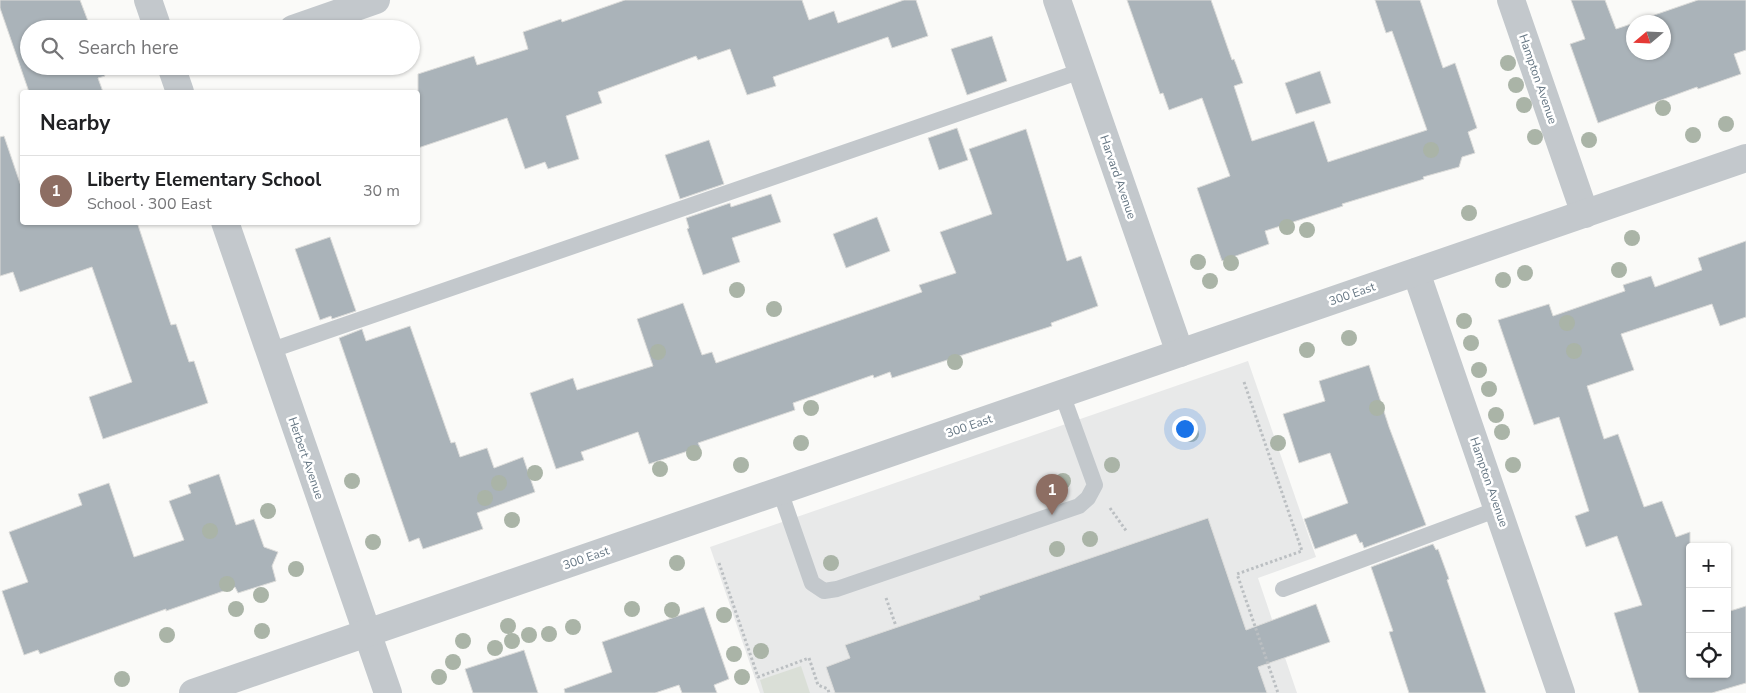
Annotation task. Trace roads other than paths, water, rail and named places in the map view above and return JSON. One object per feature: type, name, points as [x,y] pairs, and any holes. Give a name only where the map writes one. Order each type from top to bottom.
[{"type":"street","points":[[148,0],[155,20]]},
{"type":"street","points":[[319,20],[376,0]]},
{"type":"street","name":"Harvard Avenue","points":[[1057,0],[1180,353]]},
{"type":"street","name":"Hampton Avenue","points":[[1511,0],[1584,214]]},
{"type":"street","name":"300 East","points":[[192,693],[1746,158]]},
{"type":"street","name":"Herbert Avenue","points":[[226,225],[388,693]]},
{"type":"street","name":"Hampton Avenue","points":[[1416,272],[1561,693]]},
{"type":"lane","points":[[269,351],[1081,71]]},
{"type":"lane","points":[[780,491],[812,583],[824,591],[862,581],[1080,506],[1088,498],[1095,485],[1062,394]]},
{"type":"lane","points":[[1283,590],[1498,509]]},
{"type":"place","name":"Liberty Elementary School","points":[[1052,515]]}]
